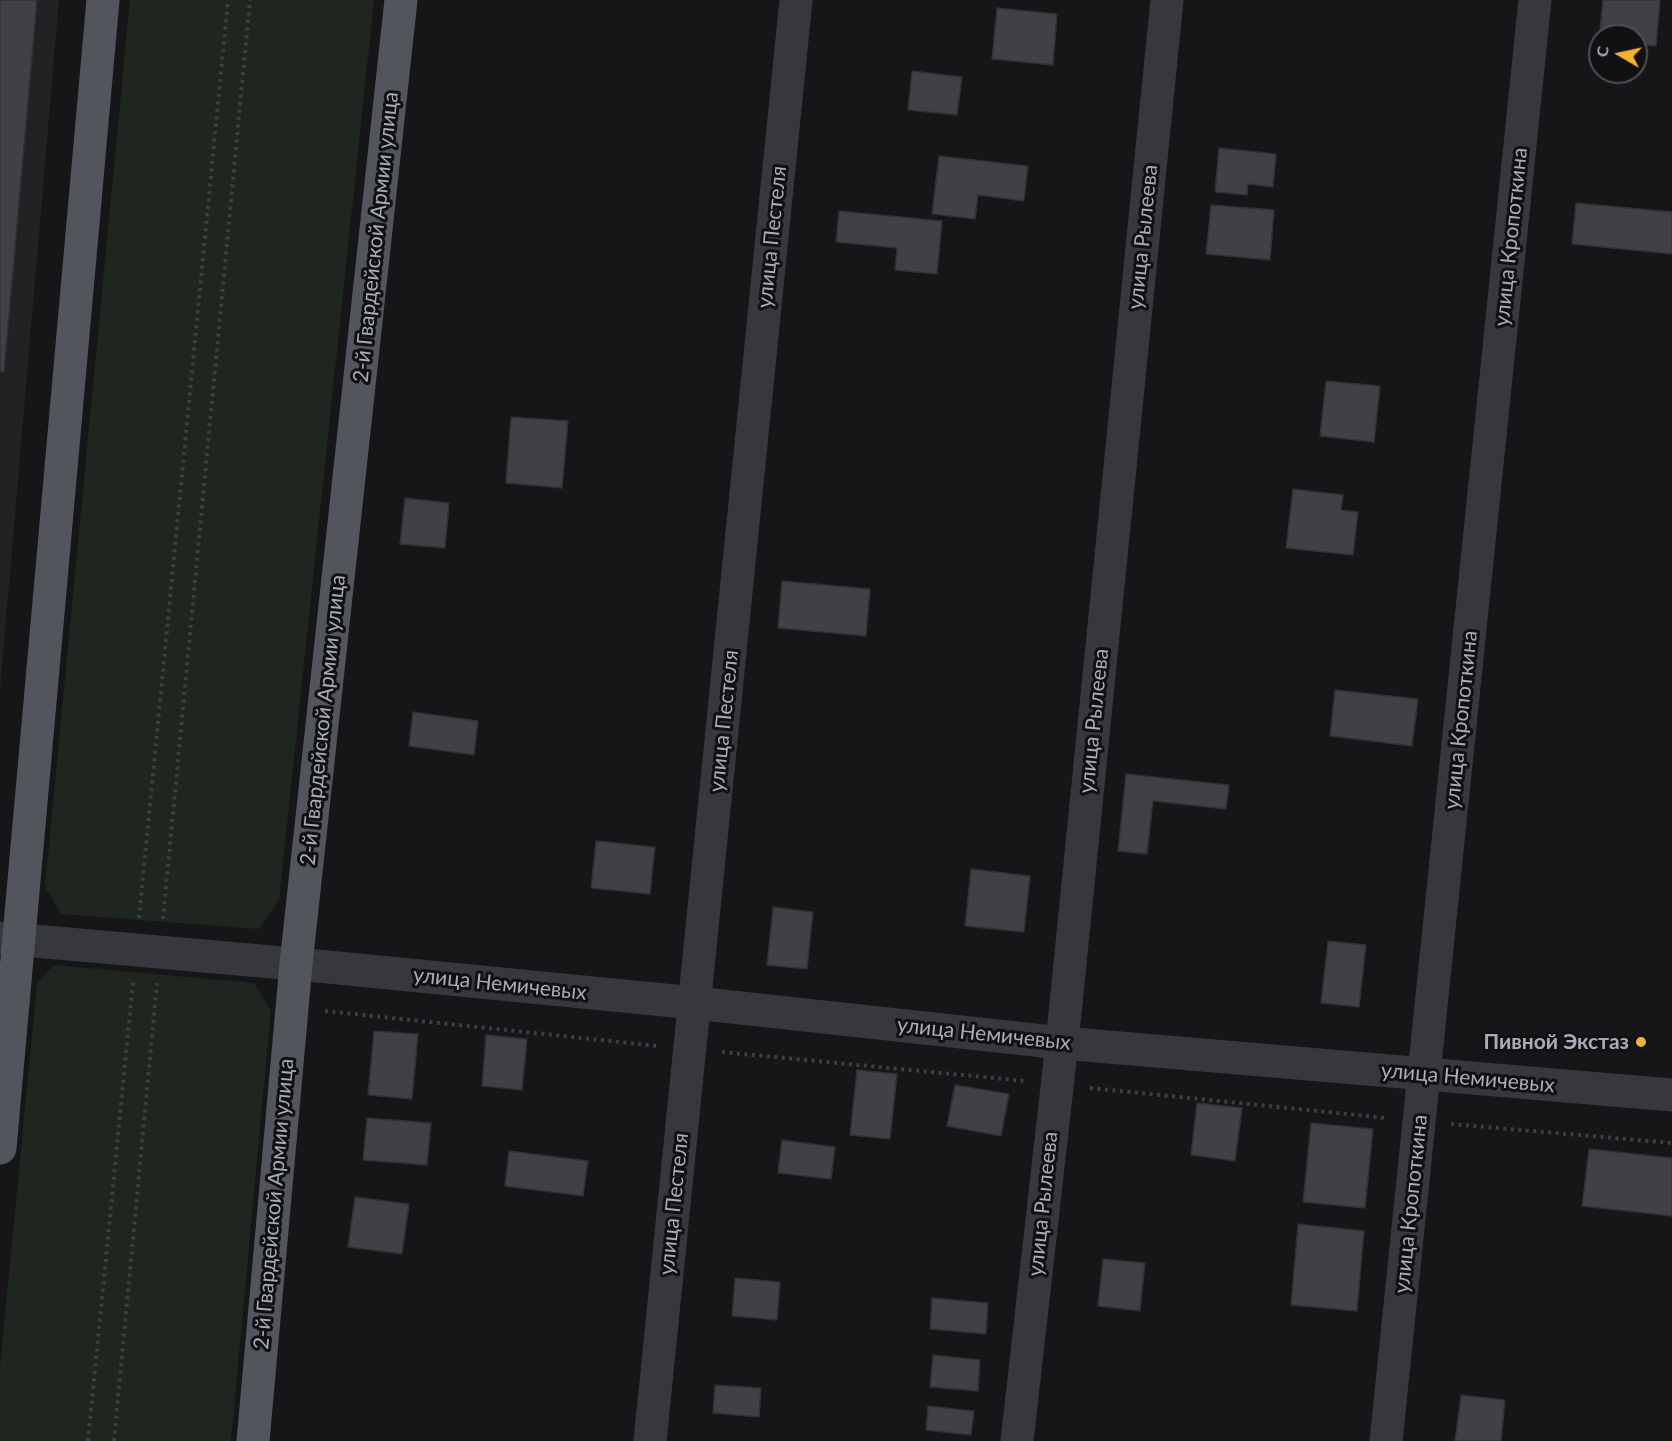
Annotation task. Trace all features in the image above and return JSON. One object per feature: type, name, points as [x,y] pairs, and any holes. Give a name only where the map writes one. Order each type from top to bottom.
[{"type":"main road","points":[[0,1148],[10,939],[103,0]]},
{"type":"main road","name":"2-й Гвардейской Армии улица","points":[[253,1441],[296,964],[401,0]]},
{"type":"street","name":"улица Пестеля","points":[[650,1441],[796,0]]},
{"type":"street","name":"улица Рылеева","points":[[1017,1441],[1062,1043],[1167,0]]},
{"type":"street","name":"улица Кропоткина","points":[[1386,1441],[1535,0]]},
{"type":"street","name":"улица Немичевых","points":[[10,939],[695,1003],[1062,1043],[1672,1095]]},
{"type":"path","points":[[114,1441],[148,951],[228,0]]},
{"type":"path","points":[[88,1441],[148,951],[250,0]]},
{"type":"path","points":[[292,1008],[1419,1121],[1672,1143]]},
{"type":"shaded area","points":[[0,0],[59,0],[0,690]]},
{"type":"shaded area","points":[[130,0],[374,0],[279,900],[259,929],[61,914],[45,887]]},
{"type":"shaded area","points":[[54,965],[254,983],[271,1010],[231,1441],[0,1441],[0,1367],[37,983]]},
{"type":"building","points":[[0,0],[37,0],[4,372],[0,372]]},
{"type":"building","points":[[1603,0],[1660,0],[1656,46],[1648,45],[1648,24],[1601,24]]},
{"type":"building","points":[[997,8],[1057,14],[1053,65],[992,59]]},
{"type":"building","points":[[912,71],[962,77],[957,115],[908,110]]},
{"type":"building","points":[[1219,148],[1276,154],[1273,187],[1248,184],[1247,195],[1215,192]]},
{"type":"building","points":[[939,156],[1028,166],[1024,201],[978,195],[975,219],[932,214]]},
{"type":"building","points":[[1576,203],[1672,212],[1672,254],[1572,244]]},
{"type":"building","points":[[1211,205],[1274,210],[1270,260],[1206,254]]},
{"type":"building","points":[[839,211],[942,221],[937,274],[895,270],[897,248],[836,242]]},
{"type":"building","points":[[1326,381],[1380,386],[1374,442],[1320,436]]},
{"type":"building","points":[[511,417],[568,421],[562,488],[506,483]]},
{"type":"building","points":[[1293,489],[1343,495],[1341,510],[1358,512],[1353,555],[1286,548]]},
{"type":"building","points":[[405,498],[449,503],[445,548],[400,544]]},
{"type":"building","points":[[782,581],[870,589],[866,636],[778,628]]},
{"type":"building","points":[[1335,690],[1418,699],[1412,746],[1330,736]]},
{"type":"building","points":[[413,712],[478,721],[474,755],[409,746]]},
{"type":"building","points":[[1126,774],[1229,785],[1226,809],[1153,801],[1147,854],[1118,851]]},
{"type":"building","points":[[596,841],[655,847],[650,894],[591,888]]},
{"type":"building","points":[[971,869],[1030,876],[1024,932],[965,926]]},
{"type":"building","points":[[773,907],[813,912],[807,969],[767,965]]},
{"type":"building","points":[[1328,941],[1366,945],[1359,1007],[1321,1003]]},
{"type":"building","points":[[374,1031],[418,1034],[412,1099],[368,1095]]},
{"type":"building","points":[[486,1035],[527,1039],[522,1090],[482,1086]]},
{"type":"building","points":[[857,1070],[897,1074],[890,1139],[850,1135]]},
{"type":"building","points":[[955,1085],[1009,1094],[1001,1136],[947,1126]]},
{"type":"building","points":[[1197,1103],[1242,1108],[1235,1161],[1191,1155]]},
{"type":"building","points":[[367,1118],[431,1123],[427,1165],[363,1160]]},
{"type":"building","points":[[1311,1123],[1373,1129],[1365,1208],[1303,1202]]},
{"type":"building","points":[[782,1140],[835,1147],[831,1179],[778,1173]]},
{"type":"building","points":[[1589,1149],[1672,1158],[1672,1216],[1582,1206]]},
{"type":"building","points":[[509,1151],[588,1161],[583,1196],[505,1186]]},
{"type":"building","points":[[355,1197],[409,1204],[402,1254],[348,1247]]},
{"type":"building","points":[[1298,1224],[1364,1231],[1357,1311],[1291,1305]]},
{"type":"building","points":[[1103,1259],[1145,1263],[1140,1311],[1098,1306]]},
{"type":"building","points":[[735,1278],[780,1282],[777,1320],[732,1316]]},
{"type":"building","points":[[932,1298],[988,1303],[986,1334],[930,1329]]},
{"type":"building","points":[[933,1355],[980,1360],[978,1391],[930,1387]]},
{"type":"building","points":[[715,1385],[761,1388],[759,1417],[713,1413]]},
{"type":"building","points":[[1461,1395],[1505,1400],[1501,1441],[1455,1441]]},
{"type":"building","points":[[928,1406],[974,1411],[971,1435],[926,1430]]},
{"type":"place","name":"Пивной Экстаз","points":[[1641,1042]]}]
